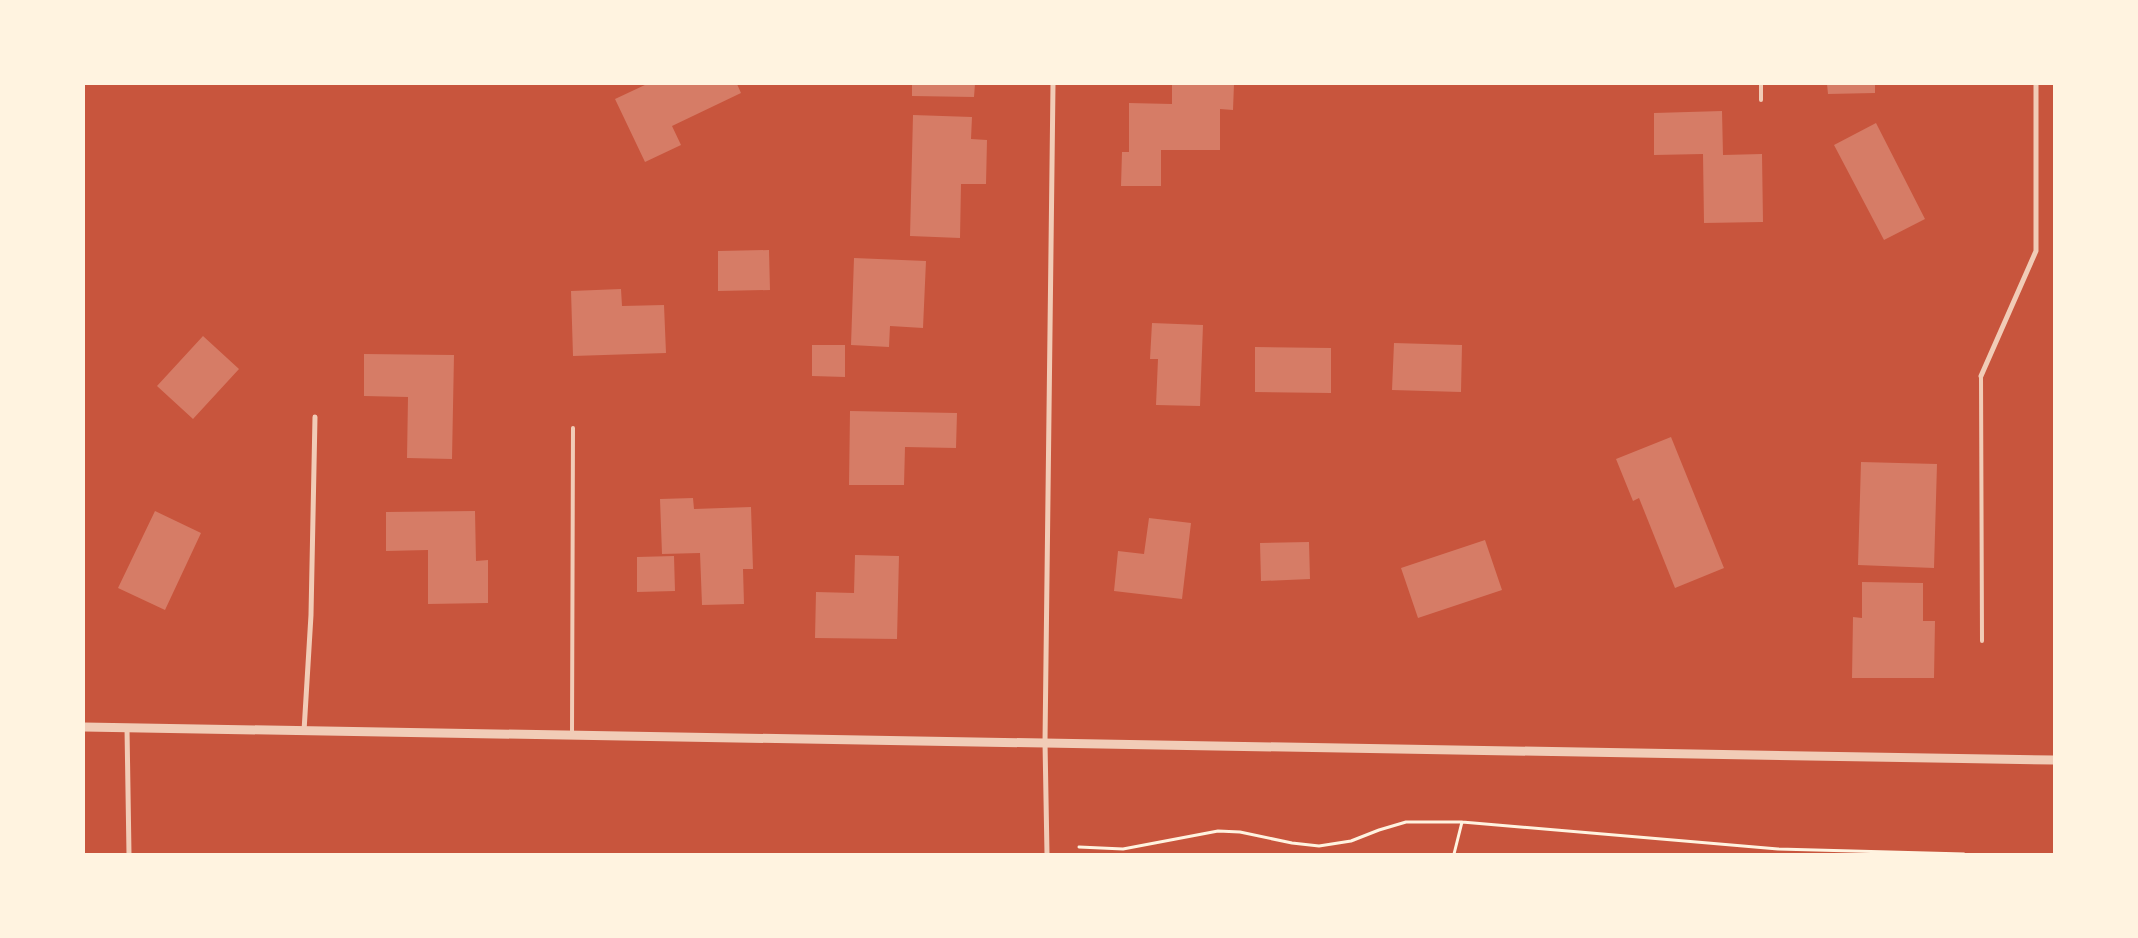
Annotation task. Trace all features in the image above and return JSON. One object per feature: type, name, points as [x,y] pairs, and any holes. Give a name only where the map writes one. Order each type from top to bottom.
[{"type":"street","points":[[1047,854],[1045,742],[1053,84]]},
{"type":"street","points":[[1981,376],[2036,251],[2036,84]]},
{"type":"street","points":[[304,731],[312,615],[315,417]]},
{"type":"street","points":[[84,727],[2054,760]]},
{"type":"street","points":[[127,728],[129,854]]},
{"type":"lane","points":[[1761,84],[1761,100]]},
{"type":"lane","points":[[1981,376],[1982,641]]},
{"type":"lane","points":[[572,736],[573,428]]},
{"type":"path","points":[[1079,847],[1124,849],[1218,831],[1240,832],[1292,843],[1319,846],[1351,841],[1406,822],[1462,822],[1778,849],[1964,854]]},
{"type":"path","points":[[1454,854],[1462,822]]},
{"type":"building","points":[[647,84],[737,84],[741,93],[672,126],[681,145],[645,162],[615,99]]},
{"type":"building","points":[[912,84],[975,84],[974,97],[912,96]]},
{"type":"building","points":[[1172,84],[1234,84],[1233,110],[1220,109],[1220,150],[1161,150],[1161,186],[1121,186],[1122,152],[1129,152],[1129,103],[1172,104]]},
{"type":"building","points":[[1827,84],[1875,84],[1875,93],[1828,94]]},
{"type":"building","points":[[1722,111],[1723,155],[1762,154],[1763,222],[1704,223],[1703,154],[1654,155],[1654,113]]},
{"type":"building","points":[[913,115],[972,117],[971,139],[987,140],[986,184],[961,184],[960,238],[910,236]]},
{"type":"building","points":[[1876,123],[1925,219],[1884,240],[1834,145]]},
{"type":"building","points":[[769,250],[770,290],[718,291],[718,251]]},
{"type":"building","points":[[854,258],[926,261],[923,328],[890,326],[889,347],[851,345]]},
{"type":"building","points":[[621,289],[622,306],[664,305],[666,353],[573,356],[571,291]]},
{"type":"building","points":[[1152,323],[1203,325],[1200,406],[1156,405],[1158,359],[1150,359]]},
{"type":"building","points":[[203,336],[239,369],[193,419],[157,386]]},
{"type":"building","points":[[1394,343],[1462,345],[1461,392],[1392,390]]},
{"type":"building","points":[[812,345],[845,345],[845,377],[812,376]]},
{"type":"building","points":[[1255,347],[1331,348],[1331,393],[1255,392]]},
{"type":"building","points":[[364,354],[454,355],[452,459],[407,458],[408,397],[364,396]]},
{"type":"building","points":[[850,411],[957,413],[956,448],[905,447],[904,485],[849,485]]},
{"type":"building","points":[[1671,437],[1724,568],[1675,588],[1639,498],[1633,501],[1616,459]]},
{"type":"building","points":[[1861,462],[1937,464],[1934,568],[1858,565]]},
{"type":"building","points":[[693,498],[694,509],[751,507],[753,569],[743,569],[744,604],[702,605],[700,553],[662,554],[660,499]]},
{"type":"building","points":[[155,511],[201,533],[165,610],[118,588]]},
{"type":"building","points":[[475,511],[476,561],[488,560],[488,603],[428,604],[428,550],[386,551],[386,512]]},
{"type":"building","points":[[1149,518],[1191,523],[1182,599],[1114,591],[1118,551],[1144,554]]},
{"type":"building","points":[[1485,540],[1502,590],[1418,618],[1401,568]]},
{"type":"building","points":[[1309,542],[1310,579],[1261,581],[1260,543]]},
{"type":"building","points":[[855,555],[899,556],[897,639],[815,638],[816,592],[854,593]]},
{"type":"building","points":[[674,556],[675,591],[637,592],[637,557]]},
{"type":"building","points":[[1862,582],[1923,583],[1923,621],[1935,621],[1934,678],[1852,678],[1853,617],[1862,618]]}]
